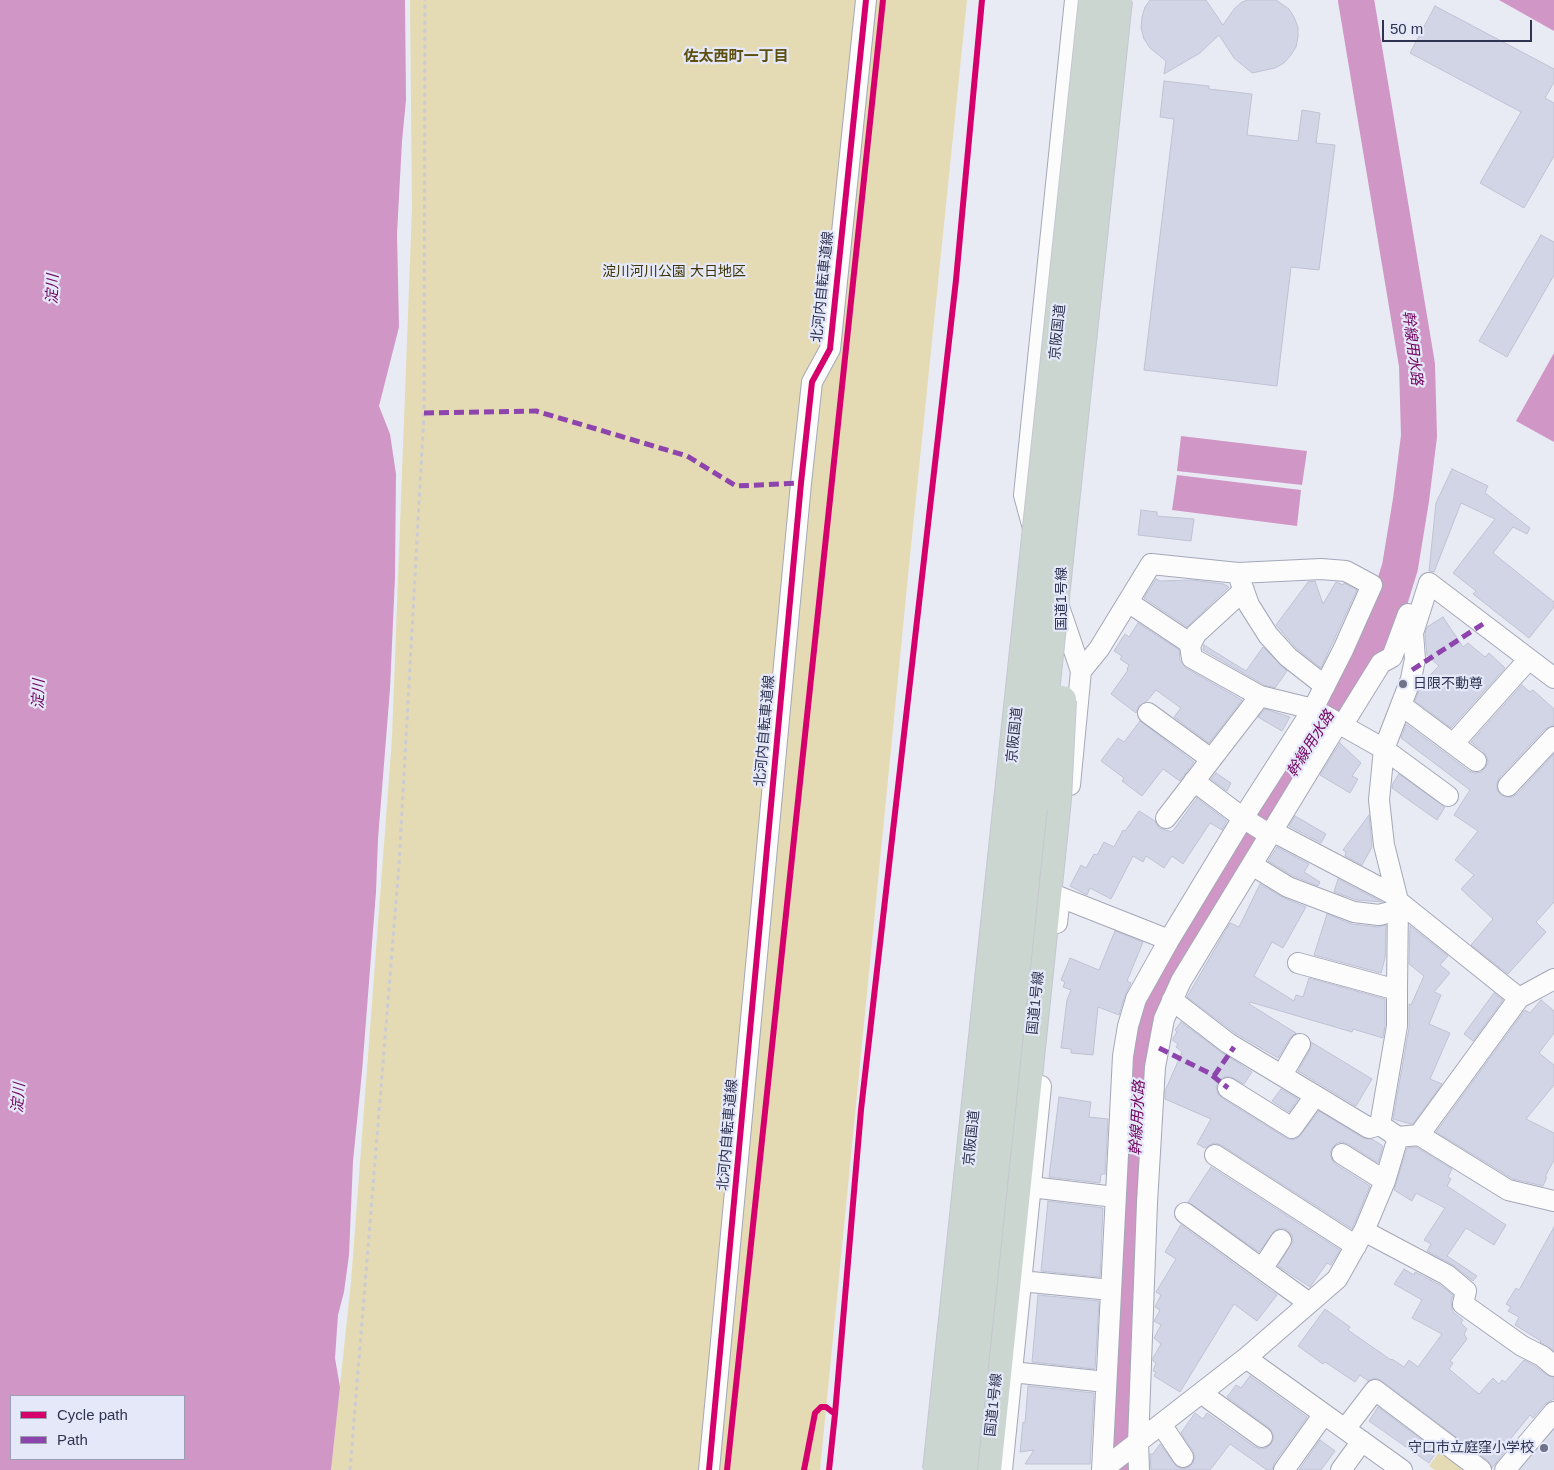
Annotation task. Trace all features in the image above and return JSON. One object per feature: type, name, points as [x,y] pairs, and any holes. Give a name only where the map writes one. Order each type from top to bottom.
[{"type":"highway","name":"京阪国道","points":[[937,1470],[1093,0]]},
{"type":"highway","name":"京阪国道","points":[[963,1470],[1118,0]]},
{"type":"highway","name":"国道1号線","points":[[987,1470],[1058,799],[1062,700],[1062,534]]},
{"type":"street","name":"北河内自転車道線","points":[[709,1470],[801,483],[812,382],[830,349],[866,0]]},
{"type":"street","points":[[1002,1470],[1081,671],[1024,495],[1075,0]]},
{"type":"street","points":[[1081,671],[1099,649],[1151,564],[1240,582],[1321,569],[1346,571],[1372,585],[1324,686],[1315,710],[1169,940],[1136,999],[1122,1056],[1103,1469]]},
{"type":"street","points":[[1240,582],[1196,634],[1191,644],[1192,658],[1260,696],[1315,710],[1384,749],[1448,796]]},
{"type":"street","points":[[1240,582],[1249,605],[1268,635],[1288,657],[1324,686]]},
{"type":"street","points":[[1380,1125],[1397,1026],[1398,990],[1397,902],[1384,845],[1379,800],[1384,749],[1411,679],[1415,659],[1413,633],[1429,583],[1554,678]]},
{"type":"street","points":[[1128,602],[1191,644]]},
{"type":"street","points":[[1139,1470],[1136,1444],[1147,1203],[1155,1067],[1164,1019],[1181,981],[1338,724],[1381,663],[1392,657],[1408,614]]},
{"type":"street","points":[[1453,744],[1529,658]]},
{"type":"street","points":[[1166,818],[1260,696]]},
{"type":"street","points":[[1401,705],[1476,761]]},
{"type":"street","points":[[1148,713],[1211,759]]},
{"type":"street","points":[[1508,786],[1554,738]]},
{"type":"street","points":[[1194,781],[1246,820],[1397,902],[1519,998]]},
{"type":"street","points":[[1252,865],[1288,887],[1354,912],[1378,915],[1397,902]]},
{"type":"street","points":[[1060,897],[1169,940]]},
{"type":"street","points":[[1298,963],[1398,990]]},
{"type":"street","points":[[1420,1135],[1519,998],[1554,979]]},
{"type":"street","points":[[1172,1000],[1228,1043],[1369,1128],[1380,1125],[1398,1137],[1420,1135],[1508,1190],[1554,1201]]},
{"type":"street","points":[[1282,1075],[1300,1044]]},
{"type":"street","points":[[1228,1088],[1292,1128],[1315,1096]]},
{"type":"street","points":[[1103,1469],[1246,1358],[1337,1279],[1360,1238],[1385,1181],[1398,1137]]},
{"type":"street","points":[[1342,1154],[1385,1181]]},
{"type":"street","points":[[1215,1155],[1360,1238],[1447,1275],[1466,1291],[1463,1304],[1522,1346],[1542,1356],[1554,1366]]},
{"type":"street","points":[[1031,1187],[1116,1197]]},
{"type":"street","points":[[1185,1213],[1309,1303]]},
{"type":"street","points":[[1262,1269],[1281,1240]]},
{"type":"street","points":[[1021,1280],[1111,1290]]},
{"type":"street","points":[[1246,1358],[1402,1470]]},
{"type":"street","points":[[1012,1372],[1106,1382]]},
{"type":"street","points":[[1345,1429],[1375,1390],[1482,1470]]},
{"type":"street","points":[[1201,1393],[1262,1437]]},
{"type":"street","points":[[1505,1470],[1554,1412]]},
{"type":"street","points":[[1284,1470],[1324,1414]]},
{"type":"street","points":[[1161,1424],[1183,1457]]},
{"type":"street","points":[[1340,1470],[1362,1441]]},
{"type":"path","points":[[350,1470],[399,864],[424,413],[425,0]]},
{"type":"path","points":[[829,1470],[860,1110],[956,280],[982,0]]},
{"type":"path","points":[[826,1407],[835,1414]]},
{"type":"shaded area","name":"守口市立庭窪小学校","points":[[1554,1427],[1554,1470],[1515,1470]]},
{"type":"green space","name":"淀川河川公園 大日地区","points":[[410,0],[967,0],[820,1470],[331,1470],[351,1282],[392,738],[412,208]]},
{"type":"green space","points":[[1443,1447],[1473,1470],[1435,1470],[1429,1466]]},
{"type":"water","name":"淀川","points":[[0,0],[405,0],[406,100],[397,234],[399,327],[379,406],[390,434],[396,474],[395,577],[390,689],[362,1072],[353,1161],[349,1255],[344,1292],[338,1315],[335,1358],[340,1387],[331,1470],[0,1470]]},
{"type":"water","points":[[1499,0],[1554,0],[1554,31]]},
{"type":"water","points":[[1554,353],[1554,442],[1516,421]]},
{"type":"water","points":[[1181,436],[1307,451],[1302,485],[1177,471]]},
{"type":"water","points":[[1177,475],[1301,490],[1297,526],[1172,510]]},
{"type":"building","points":[[1150,0],[1206,0],[1223,25],[1234,9],[1242,2],[1248,0],[1276,0],[1289,9],[1294,17],[1298,27],[1296,47],[1284,63],[1275,68],[1252,73],[1234,58],[1219,35],[1200,53],[1164,74],[1166,61],[1150,48],[1144,39],[1141,28],[1145,7]]},
{"type":"building","points":[[1435,6],[1554,69],[1554,82],[1545,98],[1554,103],[1554,156],[1524,208],[1480,183],[1521,112],[1410,53]]},
{"type":"building","points":[[1164,81],[1209,86],[1209,89],[1252,94],[1247,135],[1298,141],[1302,110],[1320,113],[1316,143],[1335,145],[1319,270],[1291,267],[1277,386],[1144,370],[1174,119],[1160,117]]},
{"type":"building","points":[[1541,235],[1554,242],[1554,275],[1507,357],[1479,341]]},
{"type":"building","points":[[1452,469],[1488,486],[1485,493],[1530,528],[1527,534],[1513,527],[1493,553],[1554,602],[1554,607],[1529,638],[1473,594],[1476,591],[1453,573],[1495,519],[1461,503],[1434,572],[1429,571],[1436,503]]},
{"type":"building","points":[[1141,510],[1157,512],[1157,516],[1194,519],[1191,541],[1138,535]]},
{"type":"building","points":[[1156,579],[1160,581],[1192,580],[1224,584],[1229,587],[1187,627],[1144,598]]},
{"type":"building","points":[[1315,581],[1323,604],[1336,582],[1343,585],[1344,583],[1357,590],[1321,668],[1296,648],[1276,625],[1308,582]]},
{"type":"building","points":[[1443,617],[1463,647],[1468,643],[1485,657],[1489,653],[1505,668],[1451,728],[1415,701],[1422,683],[1439,666],[1427,655],[1425,634],[1427,627]]},
{"type":"building","points":[[1138,623],[1179,650],[1180,660],[1186,668],[1242,700],[1209,743],[1174,717],[1181,708],[1156,690],[1147,701],[1139,706],[1136,713],[1111,694],[1128,670],[1129,665],[1120,659],[1122,656],[1114,651],[1125,634],[1129,637]]},
{"type":"building","points":[[1204,645],[1246,671],[1263,647],[1287,671],[1275,688],[1264,685],[1203,650]]},
{"type":"building","points":[[1522,685],[1530,692],[1533,690],[1554,709],[1554,725],[1545,729],[1499,778],[1497,789],[1505,797],[1512,797],[1517,794],[1554,754],[1554,902],[1536,922],[1546,932],[1508,974],[1471,945],[1493,919],[1461,889],[1474,875],[1455,860],[1478,831],[1454,815],[1470,790],[1401,738],[1406,724],[1469,771],[1481,772],[1488,763],[1487,757],[1483,751],[1471,742]]},
{"type":"building","points":[[1265,709],[1290,717],[1282,731],[1258,717]]},
{"type":"building","points":[[1140,721],[1194,762],[1180,781],[1163,769],[1142,796],[1122,781],[1124,778],[1101,761],[1118,738],[1124,742]]},
{"type":"building","points":[[1340,743],[1361,763],[1352,776],[1358,779],[1350,793],[1320,775]]},
{"type":"building","points":[[1216,773],[1231,783],[1227,791],[1211,779]]},
{"type":"building","points":[[1399,774],[1445,807],[1437,820],[1392,788]]},
{"type":"building","points":[[1197,798],[1227,821],[1222,830],[1210,823],[1183,864],[1172,856],[1164,868],[1146,856],[1143,862],[1133,856],[1111,899],[1090,888],[1087,895],[1070,886],[1081,865],[1086,868],[1094,854],[1097,855],[1104,842],[1114,847],[1123,830],[1125,831],[1139,811],[1155,821],[1159,828],[1172,832]]},
{"type":"building","points":[[1369,815],[1372,847],[1362,865],[1345,856],[1346,852],[1343,850]]},
{"type":"building","points":[[1295,816],[1326,834],[1321,843],[1289,826]]},
{"type":"building","points":[[1277,847],[1309,864],[1304,872],[1320,882],[1318,886],[1293,876],[1268,861]]},
{"type":"building","points":[[1338,879],[1382,902],[1357,900],[1334,892]]},
{"type":"building","points":[[1260,884],[1282,897],[1306,907],[1283,948],[1272,942],[1254,976],[1294,1001],[1296,995],[1303,997],[1309,978],[1385,999],[1383,1038],[1353,1029],[1352,1032],[1250,1002],[1249,1004],[1296,1033],[1290,1038],[1278,1058],[1235,1033],[1187,997],[1230,923],[1239,927]]},
{"type":"building","points":[[1327,914],[1352,924],[1378,927],[1386,925],[1385,958],[1381,973],[1314,955]]},
{"type":"building","points":[[1410,926],[1448,956],[1440,965],[1450,973],[1434,992],[1441,995],[1429,1024],[1450,1033],[1430,1079],[1442,1084],[1413,1124],[1393,1119],[1409,1028],[1409,1004],[1411,1005],[1424,976],[1409,964]]},
{"type":"building","points":[[1115,931],[1143,942],[1127,981],[1131,983],[1119,1015],[1098,1007],[1093,1055],[1071,1053],[1071,1049],[1061,1048],[1067,1000],[1071,990],[1063,987],[1065,982],[1061,980],[1070,958],[1099,970]]},
{"type":"building","points":[[1494,993],[1503,1000],[1473,1041],[1464,1034]]},
{"type":"building","points":[[1541,1000],[1554,1011],[1554,1033],[1539,1053],[1554,1065],[1554,1085],[1526,1119],[1554,1133],[1554,1160],[1545,1177],[1547,1177],[1543,1186],[1513,1179],[1436,1132],[1525,1010],[1530,1013]]},
{"type":"building","points":[[1181,1022],[1252,1072],[1244,1084],[1229,1076],[1222,1078],[1218,1081],[1216,1087],[1218,1094],[1286,1138],[1292,1140],[1298,1138],[1319,1111],[1363,1138],[1372,1139],[1383,1146],[1378,1163],[1342,1142],[1337,1143],[1332,1148],[1330,1154],[1335,1164],[1370,1186],[1352,1229],[1221,1145],[1215,1143],[1205,1148],[1197,1144],[1211,1119],[1165,1099],[1165,1091],[1182,1052],[1176,1047],[1178,1044],[1172,1040],[1177,1032],[1175,1030]]},
{"type":"building","points":[[1311,1042],[1372,1079],[1356,1106],[1298,1071],[1310,1050]]},
{"type":"building","points":[[1281,1089],[1298,1099],[1289,1112],[1272,1101]]},
{"type":"building","points":[[1059,1097],[1091,1102],[1089,1117],[1108,1119],[1105,1174],[1101,1174],[1100,1183],[1049,1177]]},
{"type":"building","points":[[1416,1147],[1452,1169],[1448,1177],[1451,1179],[1447,1186],[1506,1225],[1494,1245],[1466,1228],[1447,1256],[1477,1276],[1473,1281],[1453,1265],[1427,1251],[1431,1244],[1424,1240],[1445,1208],[1416,1193],[1412,1201],[1394,1190],[1407,1148]]},
{"type":"building","points":[[1211,1167],[1340,1250],[1331,1265],[1327,1263],[1310,1287],[1278,1266],[1293,1241],[1292,1235],[1288,1230],[1281,1228],[1275,1230],[1259,1252],[1188,1202]]},
{"type":"building","points":[[1048,1201],[1103,1208],[1100,1277],[1041,1271]]},
{"type":"building","points":[[1181,1225],[1277,1295],[1257,1321],[1234,1304],[1180,1392],[1154,1376],[1156,1372],[1153,1371],[1156,1363],[1153,1361],[1153,1358],[1161,1344],[1154,1338],[1161,1325],[1154,1321],[1160,1310],[1155,1307],[1161,1295],[1156,1292],[1176,1259],[1165,1252]]},
{"type":"building","points":[[1554,1227],[1554,1351],[1515,1325],[1519,1317],[1508,1311],[1511,1307],[1506,1304],[1516,1288],[1519,1290]]},
{"type":"building","points":[[1404,1269],[1414,1275],[1415,1272],[1440,1285],[1453,1295],[1451,1302],[1453,1312],[1463,1320],[1461,1323],[1467,1329],[1464,1334],[1467,1339],[1450,1361],[1453,1363],[1449,1369],[1479,1394],[1493,1378],[1499,1384],[1502,1380],[1505,1382],[1524,1360],[1554,1378],[1554,1399],[1545,1404],[1533,1418],[1530,1415],[1507,1443],[1510,1445],[1492,1468],[1488,1461],[1382,1381],[1376,1378],[1368,1381],[1360,1375],[1355,1382],[1325,1362],[1323,1364],[1298,1346],[1325,1309],[1350,1327],[1348,1330],[1391,1360],[1404,1367],[1409,1360],[1418,1367],[1442,1334],[1412,1318],[1422,1300],[1394,1284]]},
{"type":"building","points":[[1038,1295],[1099,1301],[1095,1369],[1032,1362]]},
{"type":"building","points":[[1250,1376],[1307,1417],[1274,1463],[1272,1470],[1267,1470],[1230,1444],[1210,1470],[1151,1470],[1150,1454],[1153,1454],[1160,1444],[1177,1467],[1184,1469],[1193,1463],[1195,1457],[1193,1451],[1181,1433],[1195,1413],[1203,1419],[1207,1413],[1255,1447],[1261,1449],[1271,1444],[1274,1438],[1269,1428],[1227,1397],[1236,1385],[1241,1388]]},
{"type":"building","points":[[1028,1386],[1094,1393],[1090,1464],[1025,1464],[1034,1450],[1020,1452]]},
{"type":"building","points":[[1378,1407],[1437,1451],[1429,1463],[1369,1421]]},
{"type":"building","points":[[1320,1440],[1335,1451],[1321,1470],[1299,1470]]},
{"type":"waterway","name":"幹線用水路","points":[[1120,1470],[1141,1051],[1150,1011],[1170,970],[1353,680],[1379,635],[1400,567],[1411,500],[1419,436],[1417,365],[1356,0]]},
{"type":"marked path","points":[[424,413],[536,411],[687,456],[736,486],[801,483]]},
{"type":"marked path","points":[[1412,670],[1483,624]]},
{"type":"marked path","points":[[1214,1076],[1234,1047]]},
{"type":"marked path","points":[[1159,1048],[1209,1073],[1228,1088]]},
{"type":"cycle path","points":[[709,1470],[801,483],[812,382],[830,349],[866,0]]},
{"type":"cycle path","points":[[727,1470],[883,0]]},
{"type":"cycle path","points":[[829,1470],[861,1110],[956,280],[982,0]]},
{"type":"cycle path","points":[[804,1470],[815,1413],[821,1407],[826,1407],[835,1414]]},
{"type":"place","name":"日限不動尊","points":[[1403,684]]},
{"type":"place","name":"守口市立庭窪小学校","points":[[1544,1448]]},
{"type":"district","name":"佐太西町一丁目","points":[[736,57]]}]
